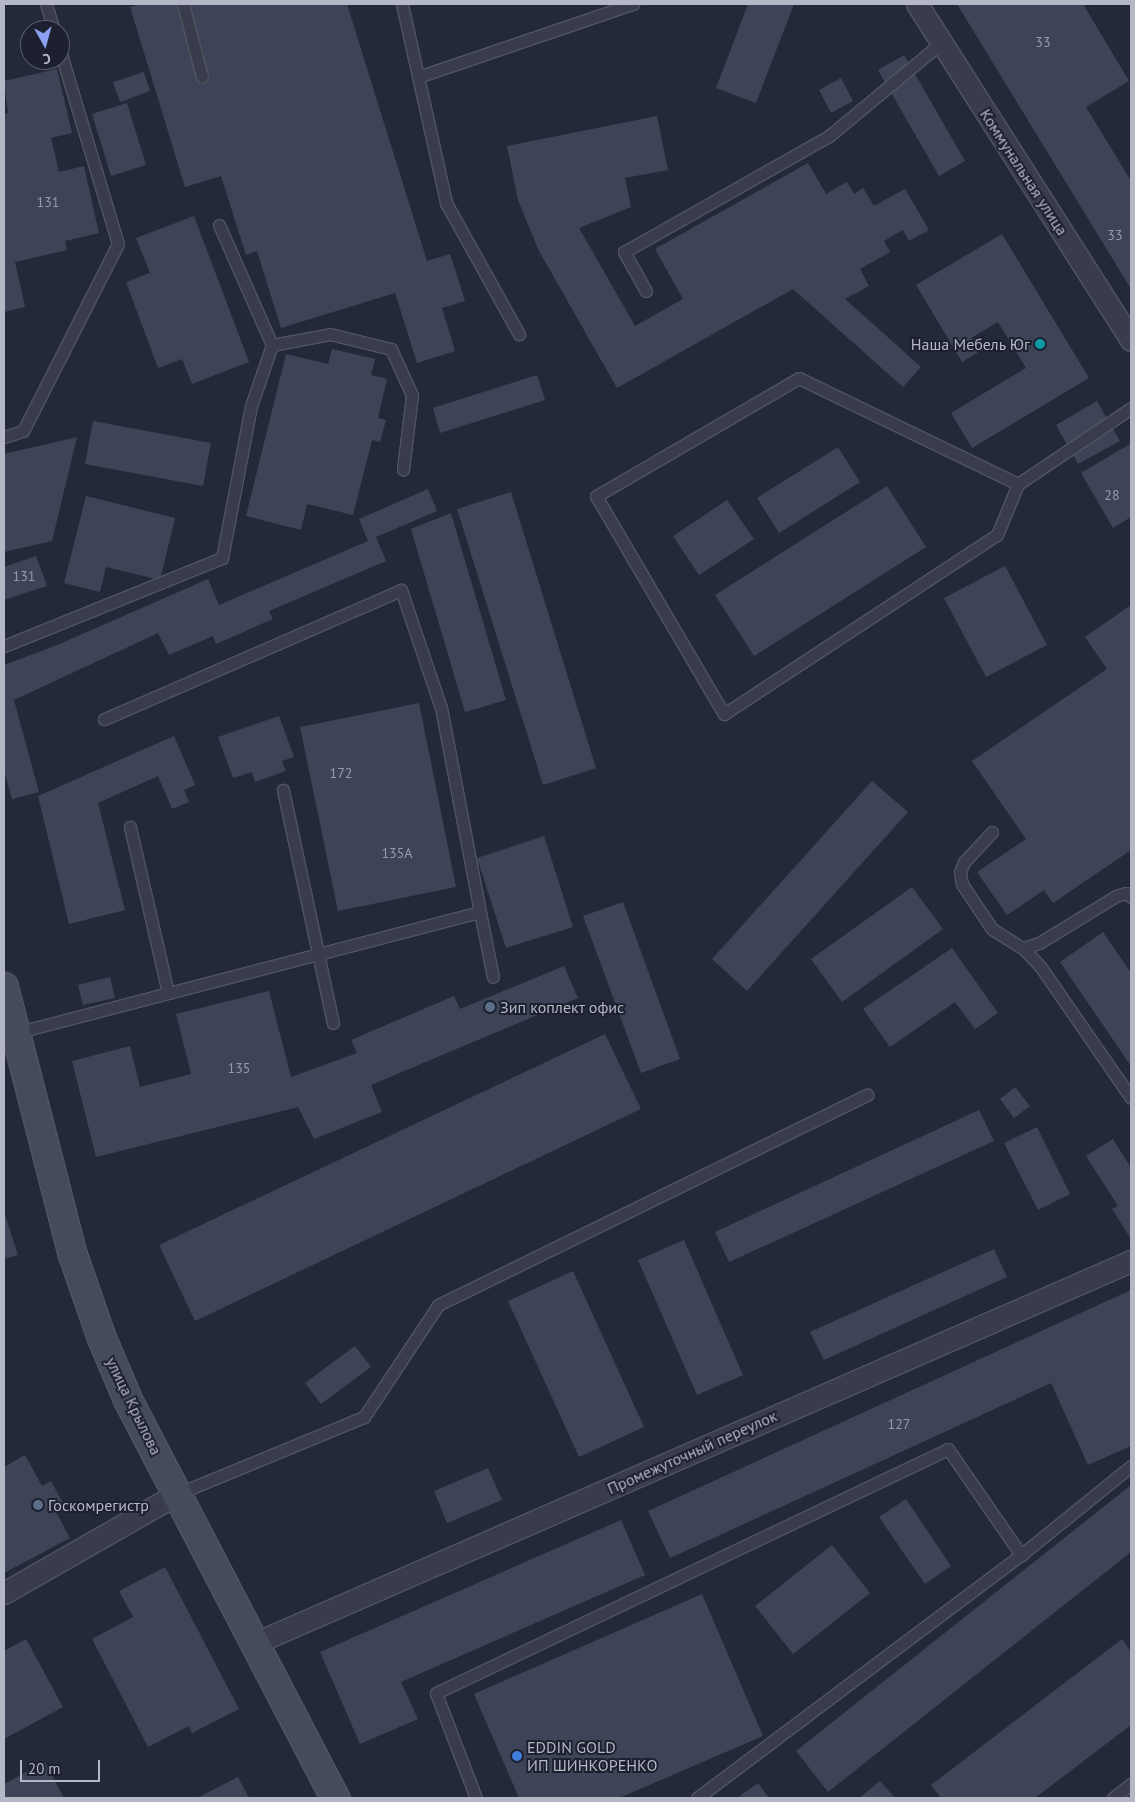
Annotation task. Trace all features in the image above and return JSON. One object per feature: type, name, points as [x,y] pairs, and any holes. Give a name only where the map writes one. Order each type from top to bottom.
[{"type":"main road","name":"улица Крылова","points":[[4,987],[73,1255],[101,1336],[128,1400],[253,1644],[335,1798]]},
{"type":"street","name":"Коммунальная улица","points":[[917,4],[1131,340]]},
{"type":"street","name":"Промежуточный переулок","points":[[253,1644],[1131,1261]]},
{"type":"street","points":[[4,1593],[177,1494]]},
{"type":"lane","points":[[46,4],[51,20]]},
{"type":"lane","points":[[183,4],[202,77]]},
{"type":"lane","points":[[402,4],[446,203],[519,334]]},
{"type":"lane","points":[[418,77],[633,4]]},
{"type":"lane","points":[[646,291],[624,252],[829,136],[941,42]]},
{"type":"lane","points":[[4,437],[23,431],[118,244],[66,70]]},
{"type":"lane","points":[[4,646],[222,558],[250,406],[272,345],[219,225]]},
{"type":"lane","points":[[272,345],[330,334],[391,349],[412,395],[402,469]]},
{"type":"lane","points":[[1018,484],[799,378],[596,496],[724,714],[997,535],[1018,484],[1131,408]]},
{"type":"lane","points":[[104,719],[401,590],[441,708],[492,977]]},
{"type":"lane","points":[[283,790],[333,1023]]},
{"type":"lane","points":[[130,827],[168,992]]},
{"type":"lane","points":[[992,832],[964,862],[960,872],[962,884],[992,929],[1023,948],[1040,966],[1131,1098]]},
{"type":"lane","points":[[1023,948],[1039,943],[1116,896],[1126,893],[1131,897]]},
{"type":"lane","points":[[15,1034],[168,992],[480,912]]},
{"type":"lane","points":[[177,1494],[364,1417],[438,1305],[867,1095]]},
{"type":"lane","points":[[476,1798],[436,1693],[948,1449],[1021,1555]]},
{"type":"lane","points":[[697,1798],[1021,1555],[1131,1466]]},
{"type":"lane","points":[[1113,1798],[1131,1784]]},
{"type":"building","points":[[141,4],[347,4],[427,261],[450,254],[465,301],[442,308],[455,351],[417,363],[395,293],[281,328],[257,251],[246,255],[221,176],[185,187],[130,7]]},
{"type":"building","points":[[748,4],[794,4],[756,103],[716,88]]},
{"type":"building","points":[[957,4],[1083,4],[1129,81],[1086,107],[1131,181],[1131,289]]},
{"type":"building","points":[[904,55],[965,161],[939,176],[878,70]]},
{"type":"building","points":[[57,70],[72,133],[51,138],[59,172],[84,166],[99,233],[65,241],[67,250],[15,262],[25,307],[4,312],[4,114],[8,113],[4,81]]},
{"type":"building","points":[[144,72],[150,91],[120,102],[113,82]]},
{"type":"building","points":[[841,78],[853,101],[831,113],[819,90]]},
{"type":"building","points":[[127,103],[146,165],[111,176],[92,114]]},
{"type":"building","points":[[657,116],[668,170],[625,178],[631,207],[579,228],[635,326],[683,299],[655,249],[808,163],[826,194],[847,182],[854,194],[863,188],[874,206],[905,189],[929,230],[909,241],[903,230],[884,241],[890,252],[860,269],[869,286],[845,299],[921,367],[903,387],[793,289],[617,388],[539,251],[518,200],[507,146]]},
{"type":"building","points":[[194,216],[249,362],[192,384],[182,359],[158,368],[126,282],[150,273],[136,238]]},
{"type":"building","name":"Наша Мебель Юг","points":[[1002,234],[1089,378],[972,448],[951,413],[1026,368],[998,322],[971,338],[980,351],[962,362],[916,285]]},
{"type":"building","points":[[332,349],[375,359],[371,375],[387,379],[378,418],[386,420],[380,442],[372,440],[353,515],[307,504],[301,530],[246,516],[286,354],[328,364]]},
{"type":"building","points":[[537,375],[545,400],[440,433],[433,408]]},
{"type":"building","points":[[1097,401],[1120,441],[1078,464],[1056,425]]},
{"type":"building","points":[[93,421],[211,443],[203,486],[85,464]]},
{"type":"building","points":[[77,437],[52,541],[4,552],[4,454]]},
{"type":"building","points":[[1130,444],[1131,517],[1113,528],[1081,473]]},
{"type":"building","points":[[838,447],[860,482],[779,533],[757,498]]},
{"type":"building","points":[[887,486],[926,547],[754,656],[715,595]]},
{"type":"building","points":[[428,489],[437,511],[376,537],[386,561],[269,611],[273,619],[216,644],[213,636],[169,655],[158,633],[14,700],[39,792],[12,799],[4,771],[4,665],[55,646],[208,579],[219,605],[368,541],[359,519]]},
{"type":"building","points":[[511,492],[596,768],[543,785],[457,509]]},
{"type":"building","points":[[86,496],[175,518],[160,580],[106,567],[100,592],[64,583]]},
{"type":"building","points":[[727,500],[754,539],[699,575],[673,536]]},
{"type":"building","points":[[451,513],[506,700],[465,712],[411,529]]},
{"type":"building","points":[[36,556],[47,586],[4,600],[4,567]]},
{"type":"building","points":[[1005,566],[1047,645],[986,677],[944,598]]},
{"type":"building","points":[[1131,605],[1131,850],[1053,903],[1044,890],[1007,915],[977,872],[1026,839],[972,761],[1107,669],[1085,637]]},
{"type":"building","points":[[419,703],[456,887],[338,911],[300,727]]},
{"type":"building","points":[[279,716],[294,757],[282,761],[286,771],[255,782],[252,772],[233,778],[218,737]]},
{"type":"building","points":[[174,736],[195,785],[184,790],[189,802],[172,809],[158,776],[98,803],[125,910],[69,924],[38,796]]},
{"type":"building","points":[[872,781],[908,812],[747,991],[712,959]]},
{"type":"building","points":[[544,836],[573,927],[506,948],[477,858]]},
{"type":"building","points":[[912,887],[943,929],[842,1002],[811,959]]},
{"type":"building","points":[[623,902],[680,1059],[641,1073],[583,916]]},
{"type":"building","points":[[1103,932],[1131,973],[1131,1066],[1060,962]]},
{"type":"building","points":[[952,948],[998,1013],[975,1029],[955,1002],[890,1047],[863,1009]]},
{"type":"building","points":[[564,966],[578,998],[371,1085],[382,1112],[314,1139],[298,1107],[96,1157],[72,1061],[130,1046],[140,1087],[191,1074],[176,1014],[269,991],[291,1077],[357,1053],[351,1040],[454,996],[460,1009]]},
{"type":"building","points":[[110,977],[115,998],[83,1005],[78,985]]},
{"type":"building","points":[[605,1034],[641,1109],[195,1321],[159,1245]]},
{"type":"building","points":[[1015,1087],[1030,1106],[1014,1118],[1000,1099]]},
{"type":"building","points":[[979,1110],[994,1141],[729,1262],[715,1232]]},
{"type":"building","points":[[1037,1127],[1070,1194],[1038,1210],[1004,1143]]},
{"type":"building","points":[[1113,1139],[1131,1168],[1131,1239],[1112,1209],[1118,1206],[1086,1156]]},
{"type":"building","points":[[4,1212],[18,1255],[4,1259]]},
{"type":"building","points":[[684,1240],[743,1375],[697,1395],[638,1260]]},
{"type":"building","points":[[994,1249],[1007,1277],[824,1360],[810,1332]]},
{"type":"building","points":[[573,1271],[644,1427],[579,1457],[508,1301]]},
{"type":"building","points":[[1131,1290],[1131,1446],[1088,1465],[1051,1383],[670,1558],[648,1511]]},
{"type":"building","points":[[355,1346],[371,1367],[321,1404],[305,1383]]},
{"type":"building","points":[[25,1455],[42,1486],[51,1481],[64,1505],[55,1510],[70,1538],[4,1573],[4,1467]]},
{"type":"building","points":[[488,1468],[502,1500],[447,1523],[434,1491]]},
{"type":"building","points":[[1131,1485],[1131,1552],[828,1792],[796,1751]]},
{"type":"building","points":[[906,1499],[951,1566],[925,1584],[879,1517]]},
{"type":"building","points":[[621,1520],[645,1575],[401,1682],[418,1719],[360,1744],[320,1652]]},
{"type":"building","points":[[832,1545],[870,1593],[793,1654],[755,1606]]},
{"type":"building","points":[[165,1567],[239,1709],[192,1733],[189,1726],[148,1747],[92,1639],[133,1617],[119,1591]]},
{"type":"building","points":[[702,1594],[763,1736],[619,1798],[519,1798],[474,1694]]},
{"type":"building","points":[[26,1639],[63,1707],[4,1739],[4,1651]]},
{"type":"building","points":[[1122,1639],[1131,1652],[1131,1725],[1035,1798],[941,1798],[931,1785]]},
{"type":"building","points":[[45,1762],[64,1798],[4,1798],[4,1784]]},
{"type":"building","points":[[238,1777],[249,1798],[197,1798]]},
{"type":"building","points":[[880,1781],[895,1798],[859,1798]]},
{"type":"building","points":[[758,1783],[769,1798],[737,1798]]},
{"type":"place","name":"Наша Мебель Юг","points":[[1040,344]]},
{"type":"place","name":"Зип коплект офис","points":[[490,1007]]},
{"type":"place","name":"Госкомрегистр","points":[[38,1505]]},
{"type":"place","name":"EDDIN GOLD ИП ШИНКОРЕНКО","points":[[517,1756]]}]
